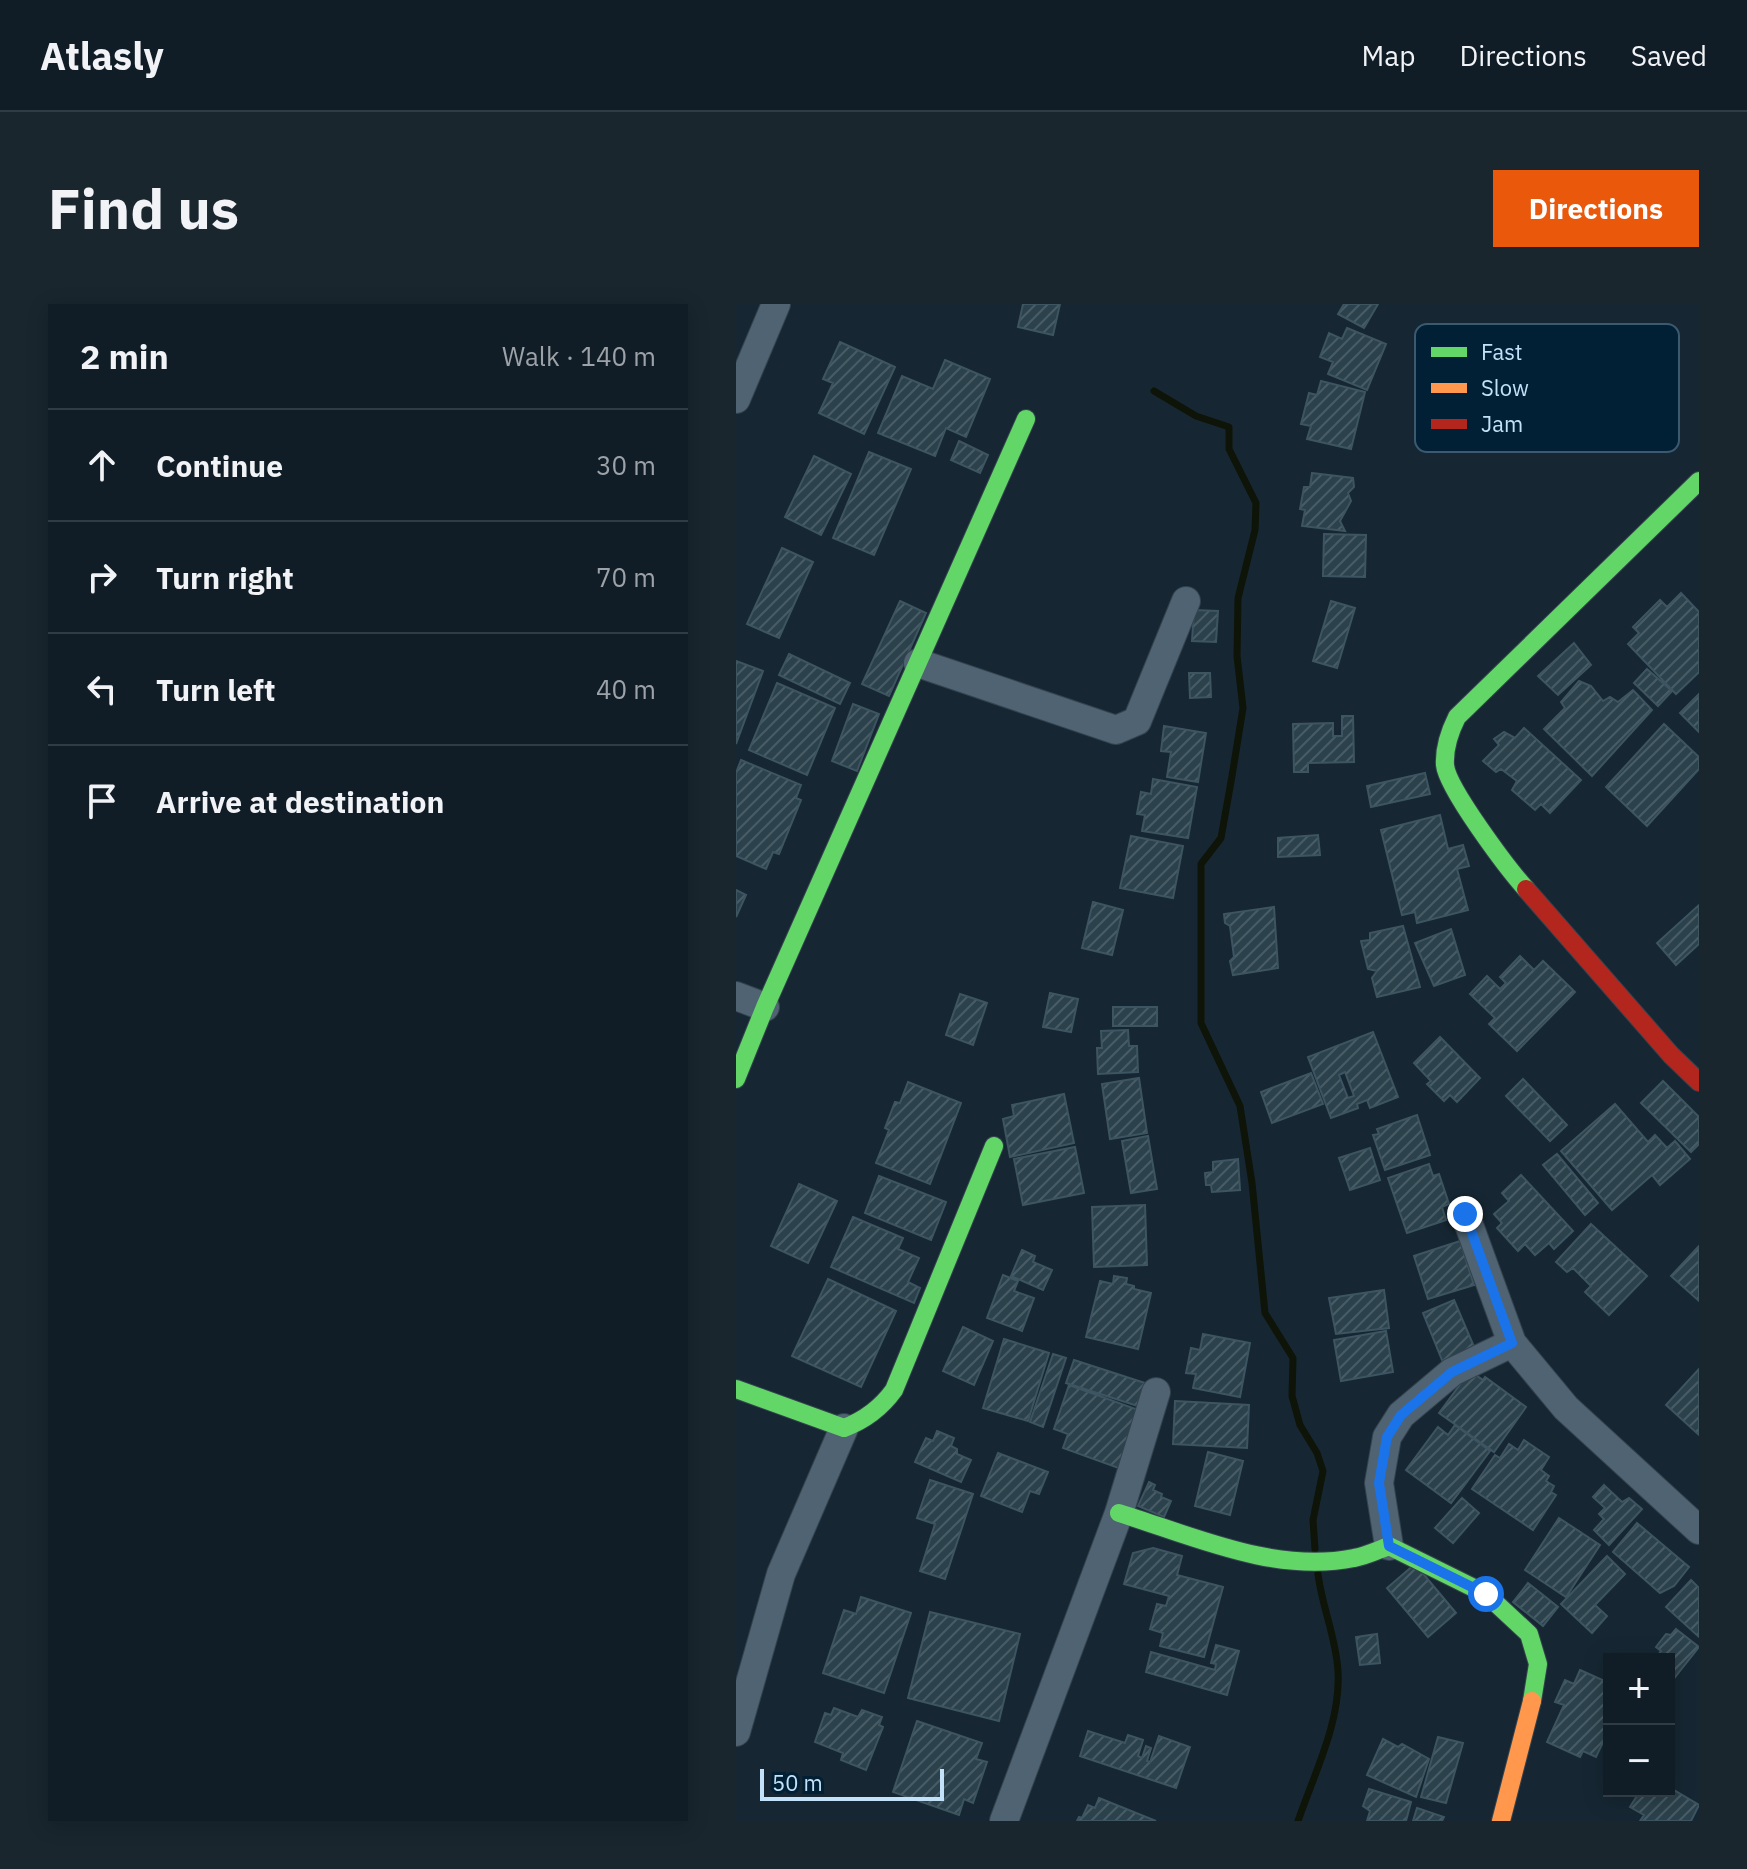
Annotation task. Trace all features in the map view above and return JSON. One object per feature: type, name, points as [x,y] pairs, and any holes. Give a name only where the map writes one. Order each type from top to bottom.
[{"type":"street","points":[[736,399],[776,304]]},
{"type":"street","points":[[736,1079],[765,1007],[1026,419]]},
{"type":"street","points":[[1699,481],[1457,717],[1449,734],[1445,766],[1453,787],[1516,878],[1671,1055],[1699,1082]]},
{"type":"street","points":[[918,663],[1116,730],[1137,721],[1186,601]]},
{"type":"street","points":[[736,996],[765,1007]]},
{"type":"street","points":[[736,1389],[844,1428],[857,1424],[881,1408],[894,1390],[994,1146]]},
{"type":"street","points":[[1465,1214],[1512,1343],[1566,1408],[1699,1530]]},
{"type":"street","points":[[1389,1546],[1379,1483],[1387,1437],[1401,1415],[1452,1372],[1512,1343]]},
{"type":"street","points":[[1004,1821],[1119,1513],[1156,1392]]},
{"type":"street","points":[[736,1732],[781,1574],[844,1428]]},
{"type":"street","points":[[1119,1513],[1260,1555],[1309,1562],[1354,1558],[1389,1546],[1486,1594],[1529,1634],[1534,1645],[1537,1681],[1501,1821]]},
{"type":"building","points":[[1023,304],[1060,304],[1053,335],[1018,327]]},
{"type":"building","points":[[1344,304],[1378,304],[1364,328],[1338,314]]},
{"type":"building","points":[[1347,328],[1386,344],[1367,390],[1328,374],[1333,362],[1320,357],[1329,333],[1342,339]]},
{"type":"building","points":[[840,342],[895,367],[864,434],[819,413],[833,383],[823,379]]},
{"type":"building","points":[[945,360],[990,379],[966,437],[946,428],[935,456],[878,433],[902,376],[933,389]]},
{"type":"building","points":[[1321,381],[1365,392],[1351,449],[1307,439],[1311,426],[1301,424],[1309,393],[1317,395]]},
{"type":"building","points":[[959,441],[988,455],[980,473],[951,460]]},
{"type":"building","points":[[869,452],[911,469],[874,555],[833,538]]},
{"type":"building","points":[[814,456],[851,474],[821,535],[785,517]]},
{"type":"building","points":[[1312,473],[1353,478],[1354,487],[1348,493],[1351,501],[1340,521],[1345,531],[1302,526],[1305,510],[1300,509],[1304,487],[1310,487]]},
{"type":"building","points":[[1324,534],[1366,535],[1365,577],[1323,576]]},
{"type":"building","points":[[782,548],[813,562],[779,638],[747,624]]},
{"type":"building","points":[[1681,593],[1699,612],[1699,672],[1676,694],[1628,644],[1639,633],[1633,627],[1660,600],[1667,607]]},
{"type":"building","points":[[900,601],[926,613],[889,696],[862,684]]},
{"type":"building","points":[[1331,601],[1355,608],[1337,668],[1313,661]]},
{"type":"building","points":[[1194,610],[1218,611],[1216,642],[1192,641]]},
{"type":"building","points":[[1574,643],[1591,665],[1558,695],[1538,676]]},
{"type":"building","points":[[789,654],[850,683],[840,704],[779,675]]},
{"type":"building","points":[[736,661],[763,671],[736,744]]},
{"type":"building","points":[[1647,669],[1672,691],[1658,706],[1634,683]]},
{"type":"building","points":[[1189,673],[1210,673],[1211,697],[1190,698]]},
{"type":"building","points":[[1579,681],[1591,686],[1603,701],[1610,697],[1618,702],[1633,690],[1652,710],[1592,776],[1544,729],[1565,708],[1561,702]]},
{"type":"building","points":[[777,683],[835,708],[807,775],[749,750]]},
{"type":"building","points":[[1699,694],[1699,732],[1680,713]]},
{"type":"building","points":[[853,704],[879,714],[857,771],[832,761]]},
{"type":"building","points":[[1342,716],[1353,716],[1354,762],[1308,763],[1308,772],[1294,772],[1293,724],[1333,723],[1333,736],[1342,736]]},
{"type":"building","points":[[1664,724],[1699,757],[1699,769],[1647,826],[1606,787]]},
{"type":"building","points":[[1164,726],[1206,733],[1198,782],[1167,777],[1171,752],[1161,751]]},
{"type":"building","points":[[1524,728],[1581,780],[1550,813],[1541,804],[1535,810],[1512,790],[1517,781],[1501,769],[1496,772],[1483,761],[1499,745],[1494,739],[1504,732],[1515,738]]},
{"type":"building","points":[[741,760],[801,785],[796,798],[801,800],[779,854],[773,852],[766,869],[736,856],[736,773]]},
{"type":"building","points":[[1425,773],[1430,794],[1371,807],[1367,786]]},
{"type":"building","points":[[1153,779],[1197,787],[1188,838],[1142,831],[1145,815],[1137,814],[1141,792],[1151,794]]},
{"type":"building","points":[[1440,815],[1448,849],[1463,845],[1469,866],[1457,869],[1468,910],[1417,923],[1415,912],[1402,915],[1381,830]]},
{"type":"building","points":[[1318,835],[1320,855],[1278,857],[1278,838]]},
{"type":"building","points":[[1131,836],[1183,846],[1173,898],[1120,888]]},
{"type":"building","points":[[736,890],[746,895],[736,917]]},
{"type":"building","points":[[1093,902],[1123,910],[1112,955],[1082,948]]},
{"type":"building","points":[[1699,905],[1699,944],[1676,965],[1657,943]]},
{"type":"building","points":[[1274,907],[1278,968],[1233,975],[1230,926],[1225,923],[1224,914]]},
{"type":"building","points":[[1403,926],[1420,987],[1377,997],[1372,978],[1377,971],[1368,969],[1361,941],[1370,940],[1370,933]]},
{"type":"building","points":[[1451,929],[1465,975],[1434,986],[1415,943]]},
{"type":"building","points":[[1520,956],[1534,970],[1543,961],[1575,992],[1517,1051],[1489,1024],[1495,1018],[1470,994],[1487,976],[1500,989],[1506,983],[1500,977]]},
{"type":"building","points":[[1050,993],[1078,999],[1071,1032],[1043,1027]]},
{"type":"building","points":[[960,994],[987,1003],[973,1045],[946,1035]]},
{"type":"building","points":[[1113,1007],[1157,1007],[1157,1026],[1113,1026]]},
{"type":"building","points":[[1128,1030],[1129,1046],[1137,1046],[1138,1072],[1098,1074],[1097,1048],[1102,1048],[1101,1031]]},
{"type":"building","points":[[1373,1032],[1398,1097],[1370,1108],[1367,1100],[1357,1104],[1358,1108],[1331,1118],[1308,1057]],"holes":[[[1345,1072],[1354,1096],[1348,1098],[1339,1075]]]},
{"type":"building","points":[[1440,1037],[1480,1078],[1457,1102],[1450,1095],[1444,1101],[1427,1084],[1431,1081],[1414,1063]]},
{"type":"building","points":[[1311,1073],[1323,1104],[1272,1123],[1261,1092]]},
{"type":"building","points":[[1139,1078],[1147,1133],[1110,1139],[1102,1084]]},
{"type":"building","points":[[1523,1079],[1567,1125],[1550,1141],[1506,1096]]},
{"type":"building","points":[[1663,1081],[1699,1117],[1699,1144],[1691,1152],[1641,1103]]},
{"type":"building","points":[[908,1082],[961,1103],[930,1184],[876,1163],[889,1130],[885,1128],[895,1102],[900,1103]]},
{"type":"building","points":[[1064,1094],[1074,1143],[1010,1157],[1003,1119],[1014,1116],[1012,1105]]},
{"type":"building","points":[[1615,1104],[1648,1142],[1655,1135],[1667,1148],[1675,1141],[1690,1159],[1660,1185],[1652,1175],[1612,1210],[1561,1151]]},
{"type":"building","points":[[1417,1115],[1430,1155],[1385,1170],[1373,1135],[1379,1134],[1377,1129]]},
{"type":"building","points":[[1148,1136],[1157,1189],[1131,1193],[1122,1141]]},
{"type":"building","points":[[1075,1147],[1084,1193],[1023,1205],[1014,1159]]},
{"type":"building","points":[[1370,1148],[1380,1180],[1350,1190],[1339,1158]]},
{"type":"building","points":[[1557,1154],[1598,1203],[1585,1215],[1543,1165]]},
{"type":"building","points":[[1238,1159],[1240,1190],[1212,1192],[1211,1185],[1206,1185],[1205,1173],[1213,1172],[1213,1162]]},
{"type":"building","points":[[1429,1164],[1433,1176],[1439,1174],[1449,1204],[1442,1207],[1446,1220],[1407,1233],[1388,1178]]},
{"type":"building","points":[[1521,1175],[1573,1231],[1554,1249],[1549,1243],[1535,1255],[1525,1244],[1518,1251],[1497,1228],[1502,1223],[1494,1214],[1509,1201],[1502,1193]]},
{"type":"building","points":[[879,1176],[946,1202],[931,1240],[865,1213]]},
{"type":"building","points":[[799,1184],[837,1201],[808,1263],[771,1246]]},
{"type":"building","points":[[1145,1205],[1147,1265],[1094,1267],[1092,1207]]},
{"type":"building","points":[[853,1217],[903,1238],[898,1249],[919,1258],[908,1282],[920,1288],[914,1303],[831,1267]]},
{"type":"building","points":[[1591,1224],[1647,1276],[1609,1315],[1585,1292],[1591,1286],[1573,1268],[1567,1272],[1556,1262]]},
{"type":"building","points":[[1460,1241],[1474,1285],[1428,1299],[1414,1256]]},
{"type":"building","points":[[1699,1246],[1699,1301],[1671,1276]]},
{"type":"building","points":[[1022,1250],[1035,1256],[1033,1262],[1052,1270],[1043,1290],[1011,1276]]},
{"type":"building","points":[[1003,1275],[1018,1281],[1014,1291],[1034,1298],[1022,1331],[987,1318]]},
{"type":"building","points":[[1114,1276],[1127,1278],[1126,1284],[1134,1286],[1134,1289],[1151,1293],[1138,1349],[1086,1337],[1100,1281],[1113,1284]]},
{"type":"building","points":[[828,1279],[896,1311],[861,1387],[792,1356]]},
{"type":"building","points":[[1384,1290],[1389,1328],[1336,1334],[1329,1298]]},
{"type":"building","points":[[1454,1300],[1478,1356],[1446,1370],[1423,1313]]},
{"type":"building","points":[[963,1327],[993,1341],[974,1385],[943,1371]]},
{"type":"building","points":[[1386,1331],[1393,1372],[1341,1381],[1334,1340]]},
{"type":"building","points":[[1203,1334],[1250,1343],[1240,1397],[1193,1388],[1196,1374],[1186,1373],[1191,1348],[1200,1350]]},
{"type":"building","points":[[1004,1339],[1049,1353],[1028,1421],[983,1408]]},
{"type":"building","points":[[1053,1354],[1066,1358],[1043,1427],[1030,1422]]},
{"type":"building","points":[[1074,1360],[1154,1386],[1147,1409],[1066,1383]]},
{"type":"building","points":[[1699,1369],[1699,1435],[1666,1405]]},
{"type":"building","points":[[1470,1371],[1483,1380],[1485,1377],[1526,1407],[1494,1452],[1439,1413]]},
{"type":"building","points":[[1069,1385],[1144,1412],[1124,1470],[1063,1448],[1068,1434],[1054,1429]]},
{"type":"building","points":[[1175,1401],[1249,1405],[1247,1448],[1173,1444]]},
{"type":"building","points":[[1455,1425],[1490,1451],[1451,1503],[1406,1470],[1438,1427],[1448,1435]]},
{"type":"building","points":[[937,1431],[954,1438],[951,1446],[957,1449],[957,1454],[971,1460],[961,1482],[915,1462],[926,1438],[933,1441]]},
{"type":"building","points":[[1524,1440],[1549,1457],[1541,1470],[1549,1476],[1546,1481],[1554,1486],[1551,1492],[1556,1495],[1533,1530],[1472,1489],[1495,1455],[1500,1458],[1509,1444],[1518,1450]]},
{"type":"building","points":[[1208,1452],[1243,1461],[1230,1515],[1195,1506]]},
{"type":"building","points":[[998,1453],[1048,1472],[1039,1494],[1030,1491],[1022,1512],[981,1496]]},
{"type":"building","points":[[930,1480],[973,1494],[945,1579],[920,1571],[935,1524],[917,1518]]},
{"type":"building","points":[[1149,1482],[1155,1485],[1153,1490],[1162,1494],[1161,1497],[1171,1501],[1164,1517],[1138,1506]]},
{"type":"building","points":[[1604,1485],[1622,1502],[1629,1498],[1642,1509],[1609,1545],[1594,1530],[1604,1519],[1599,1514],[1605,1508],[1593,1497]]},
{"type":"building","points":[[1462,1498],[1479,1513],[1453,1543],[1435,1528]]},
{"type":"building","points":[[1559,1518],[1600,1545],[1566,1597],[1525,1570]]},
{"type":"building","points":[[1637,1523],[1689,1567],[1674,1586],[1660,1593],[1613,1552]]},
{"type":"building","points":[[1153,1548],[1182,1556],[1177,1575],[1223,1587],[1204,1657],[1160,1646],[1163,1633],[1150,1629],[1157,1604],[1166,1606],[1169,1596],[1124,1584],[1133,1553]]},
{"type":"building","points":[[1607,1556],[1625,1574],[1595,1605],[1607,1616],[1592,1633],[1561,1604]]},
{"type":"building","points":[[1415,1564],[1456,1613],[1428,1637],[1387,1588]]},
{"type":"building","points":[[1691,1580],[1699,1588],[1699,1637],[1666,1607]]},
{"type":"building","points":[[1528,1583],[1558,1607],[1543,1626],[1513,1602]]},
{"type":"building","points":[[861,1597],[911,1613],[884,1693],[823,1673],[844,1610],[856,1614]]},
{"type":"building","points":[[930,1612],[1020,1634],[999,1721],[908,1698]]},
{"type":"building","points":[[1676,1629],[1699,1647],[1675,1677],[1675,1653],[1660,1653],[1656,1647],[1666,1634],[1671,1635]]},
{"type":"building","points":[[1377,1634],[1380,1663],[1360,1665],[1356,1637]]},
{"type":"building","points":[[1216,1645],[1239,1651],[1227,1695],[1146,1672],[1151,1652],[1215,1670],[1216,1664],[1211,1663]]},
{"type":"building","points":[[1580,1670],[1603,1680],[1603,1742],[1596,1757],[1583,1751],[1580,1757],[1547,1742],[1564,1705],[1555,1702],[1565,1680],[1574,1684]]},
{"type":"building","points":[[834,1708],[858,1717],[862,1710],[882,1717],[879,1725],[883,1727],[866,1770],[841,1760],[843,1753],[815,1742],[825,1713],[831,1715]]},
{"type":"building","points":[[917,1721],[982,1743],[976,1759],[987,1762],[973,1803],[964,1799],[959,1815],[893,1792]]},
{"type":"building","points":[[1088,1731],[1125,1743],[1128,1735],[1143,1740],[1138,1756],[1142,1758],[1146,1746],[1151,1748],[1147,1761],[1150,1762],[1159,1736],[1190,1747],[1176,1788],[1080,1756]]},
{"type":"building","points":[[1438,1737],[1463,1743],[1446,1803],[1421,1797]]},
{"type":"building","points":[[1383,1739],[1398,1747],[1402,1744],[1429,1759],[1416,1797],[1367,1775]]},
{"type":"building","points":[[1369,1789],[1411,1802],[1406,1821],[1367,1821],[1370,1811],[1363,1806]]},
{"type":"building","points":[[1675,1791],[1699,1805],[1691,1821],[1640,1821],[1644,1815],[1630,1807],[1636,1797],[1675,1797]]},
{"type":"building","points":[[1099,1798],[1156,1821],[1077,1821],[1079,1817],[1082,1818],[1088,1805],[1095,1808]]},
{"type":"building","points":[[1417,1808],[1444,1817],[1442,1821],[1413,1821]]},
{"type":"waterway","points":[[1154,391],[1196,416],[1229,427],[1229,449],[1256,503],[1255,530],[1238,598],[1237,656],[1243,708],[1221,838],[1201,864],[1201,1023],[1240,1106],[1252,1183],[1265,1313],[1293,1358],[1292,1396],[1300,1425],[1317,1453],[1323,1471],[1313,1520],[1315,1549]]},
{"type":"waterway","points":[[1298,1821],[1325,1748],[1338,1690],[1337,1658],[1318,1574]]},
{"type":"traffic: fast","points":[[736,1079],[765,1007],[1026,419]]},
{"type":"traffic: fast","points":[[1526,889],[1480,828],[1448,776],[1445,759],[1452,728],[1457,717],[1699,481]]},
{"type":"traffic: fast","points":[[736,1389],[844,1428],[878,1408],[894,1390],[994,1146]]},
{"type":"traffic: fast","points":[[1119,1513],[1205,1542],[1294,1561],[1324,1562],[1354,1558],[1389,1546],[1486,1594],[1529,1634],[1538,1664],[1532,1701]]},
{"type":"traffic: slow","points":[[1501,1821],[1532,1701]]},
{"type":"traffic: jam","points":[[1526,889],[1671,1055],[1699,1082]]},
{"type":"route","points":[[1465,1214],[1512,1343],[1452,1372],[1401,1415],[1387,1437],[1379,1483],[1389,1546],[1486,1594]]}]
